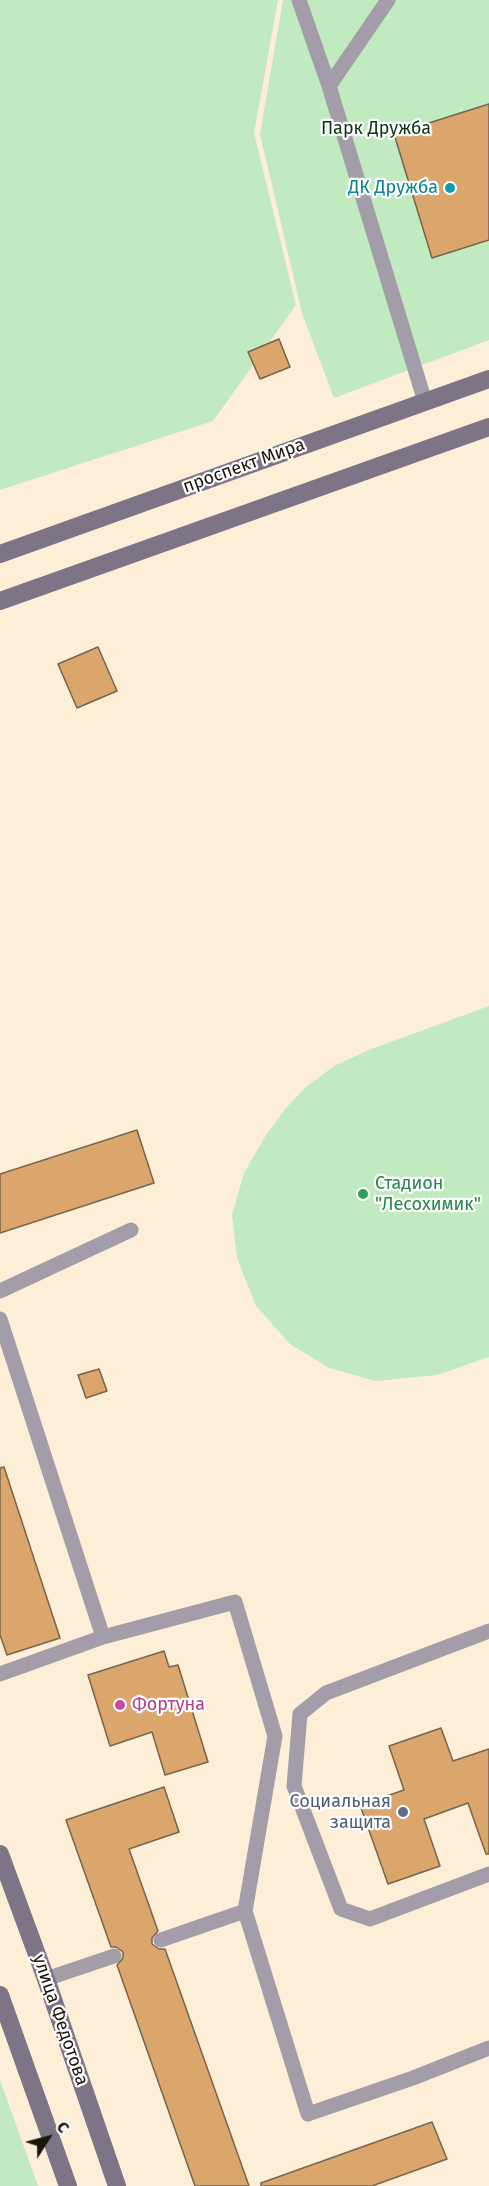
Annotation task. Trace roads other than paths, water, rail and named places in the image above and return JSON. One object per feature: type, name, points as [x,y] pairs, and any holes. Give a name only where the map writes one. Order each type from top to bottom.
[{"type":"street","name":"проспект Мира","points":[[0,554],[489,379]]},
{"type":"street","points":[[0,601],[489,428]]},
{"type":"street","name":"улица Федотова","points":[[0,1854],[46,1979],[117,2186]]},
{"type":"street","points":[[0,1995],[68,2186]]},
{"type":"lane","points":[[299,0],[329,86],[425,402]]},
{"type":"lane","points":[[329,86],[388,0]]},
{"type":"lane","points":[[0,1291],[131,1230]]},
{"type":"lane","points":[[0,1319],[103,1637]]},
{"type":"lane","points":[[0,1674],[103,1637],[234,1602],[275,1736],[245,1911],[308,2114],[413,2078],[489,2048]]},
{"type":"lane","points":[[489,1631],[326,1693],[300,1714],[294,1786],[341,1909],[370,1919],[489,1874]]},
{"type":"lane","points":[[162,1940],[245,1911]]},
{"type":"lane","points":[[46,1979],[114,1956]]},
{"type":"place","name":"ДК Дружба","points":[[450,188]]},
{"type":"place","name":"Стадион \"Лесохимик\"","points":[[363,1194]]},
{"type":"place","name":"Фортуна","points":[[120,1705]]},
{"type":"place","name":"Социальная защита","points":[[403,1812]]},
{"type":"park label","name":"Парк Дружба","points":[[376,129]]}]
